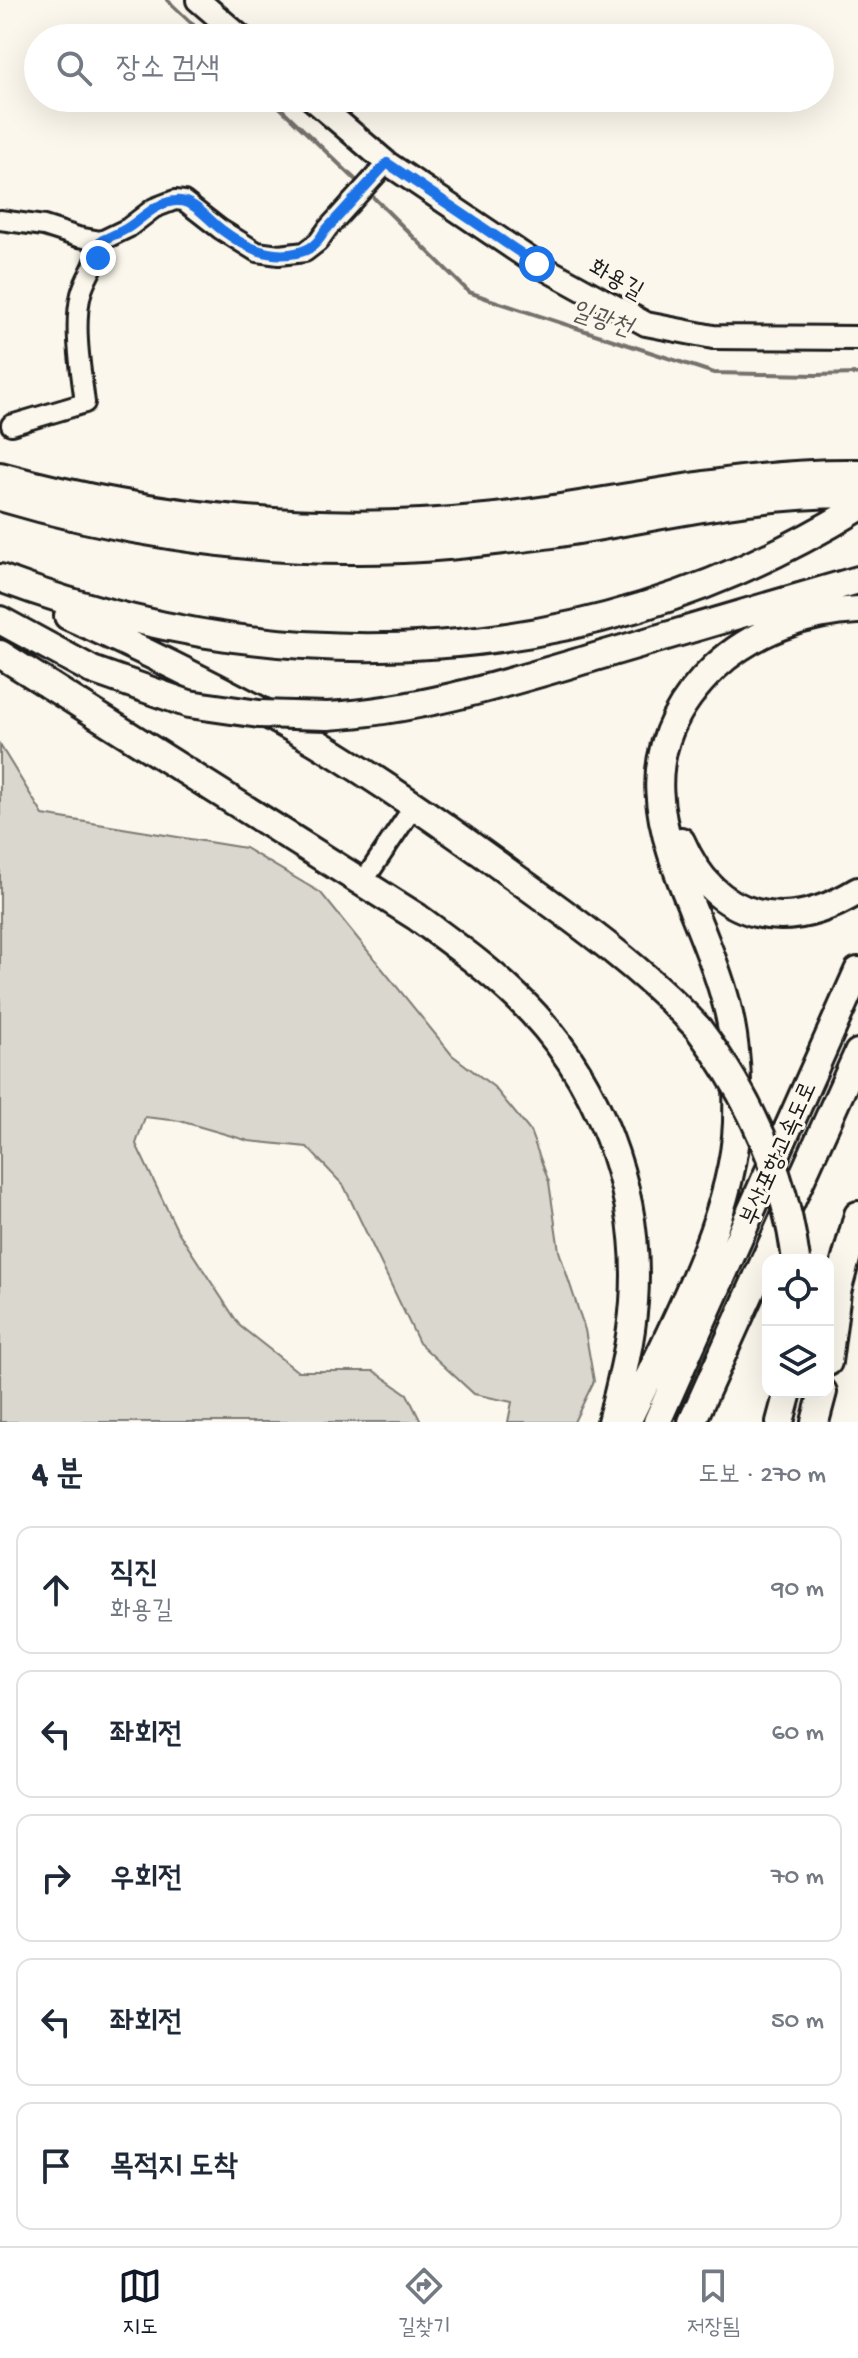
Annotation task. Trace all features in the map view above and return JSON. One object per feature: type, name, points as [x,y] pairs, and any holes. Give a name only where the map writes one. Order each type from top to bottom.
[{"type":"highway","points":[[0,476],[95,499],[167,510],[315,524],[486,518],[738,479],[810,472],[858,473]]},
{"type":"highway","points":[[0,497],[69,515],[189,537],[345,550],[478,544],[738,501],[858,494]]},
{"type":"highway","points":[[0,578],[47,596],[130,620],[205,635],[270,644],[403,648],[525,635],[598,620],[757,564],[811,537],[858,508]]},
{"type":"highway","points":[[0,620],[92,670],[189,704],[259,714],[327,716],[398,709],[568,665],[858,580]]},
{"type":"highway","points":[[0,585],[148,652],[315,742],[475,848],[665,993],[698,1028],[725,1065],[764,1141],[791,1223],[795,1254]]},
{"type":"highway","points":[[627,1422],[710,1236],[725,1191],[737,1126],[736,1062],[726,1001],[676,870],[661,819],[660,769],[667,743],[678,714],[696,685],[727,655],[772,629],[830,612],[858,610]]},
{"type":"highway","points":[[858,623],[832,624],[790,637],[752,657],[718,684],[698,706],[685,729],[676,750],[673,784],[681,842],[701,878],[727,902],[756,914],[792,916],[813,913],[858,891]]},
{"type":"highway","points":[[0,654],[417,917],[480,963],[519,998],[557,1042],[592,1099],[621,1174],[629,1205],[635,1264],[631,1335],[611,1422]]},
{"type":"highway","name":"부산포항고속도로","points":[[657,1422],[858,971]]},
{"type":"highway","name":"부산포항고속도로","points":[[692,1422],[858,1053]]},
{"type":"highway","points":[[833,1326],[837,1292],[858,1215]]},
{"type":"highway","points":[[780,1422],[786,1398]]},
{"type":"highway","points":[[815,1422],[821,1398]]},
{"type":"main road","points":[[198,0],[226,24]]},
{"type":"main road","name":"화용길","points":[[325,112],[382,169],[537,264],[646,324],[713,337],[858,338]]},
{"type":"street","points":[[0,220],[44,226],[101,241],[128,228],[154,208],[175,200],[184,201],[257,252],[279,255],[305,252],[318,242],[382,169]]},
{"type":"street","points":[[11,425],[85,403],[79,345],[81,294],[98,258],[101,241]]},
{"type":"street","points":[[363,882],[414,806]]},
{"type":"shaded area","points":[[0,745],[43,815],[245,848],[321,893],[452,1055],[494,1087],[530,1131],[549,1182],[559,1251],[585,1330],[594,1381],[574,1422],[508,1422],[512,1402],[474,1394],[419,1343],[344,1186],[307,1147],[249,1141],[180,1121],[145,1117],[136,1144],[177,1230],[240,1326],[297,1371],[374,1371],[407,1394],[421,1422],[0,1422]]},
{"type":"waterway","name":"일광천","points":[[167,0],[192,24]]},
{"type":"waterway","name":"일광천","points":[[285,112],[361,185]]},
{"type":"waterway","name":"일광천","points":[[367,191],[469,292],[714,373],[858,374]]},
{"type":"route","points":[[98,258],[101,241],[128,228],[154,208],[175,200],[184,201],[257,252],[279,255],[305,252],[318,242],[387,163],[537,264]]}]
